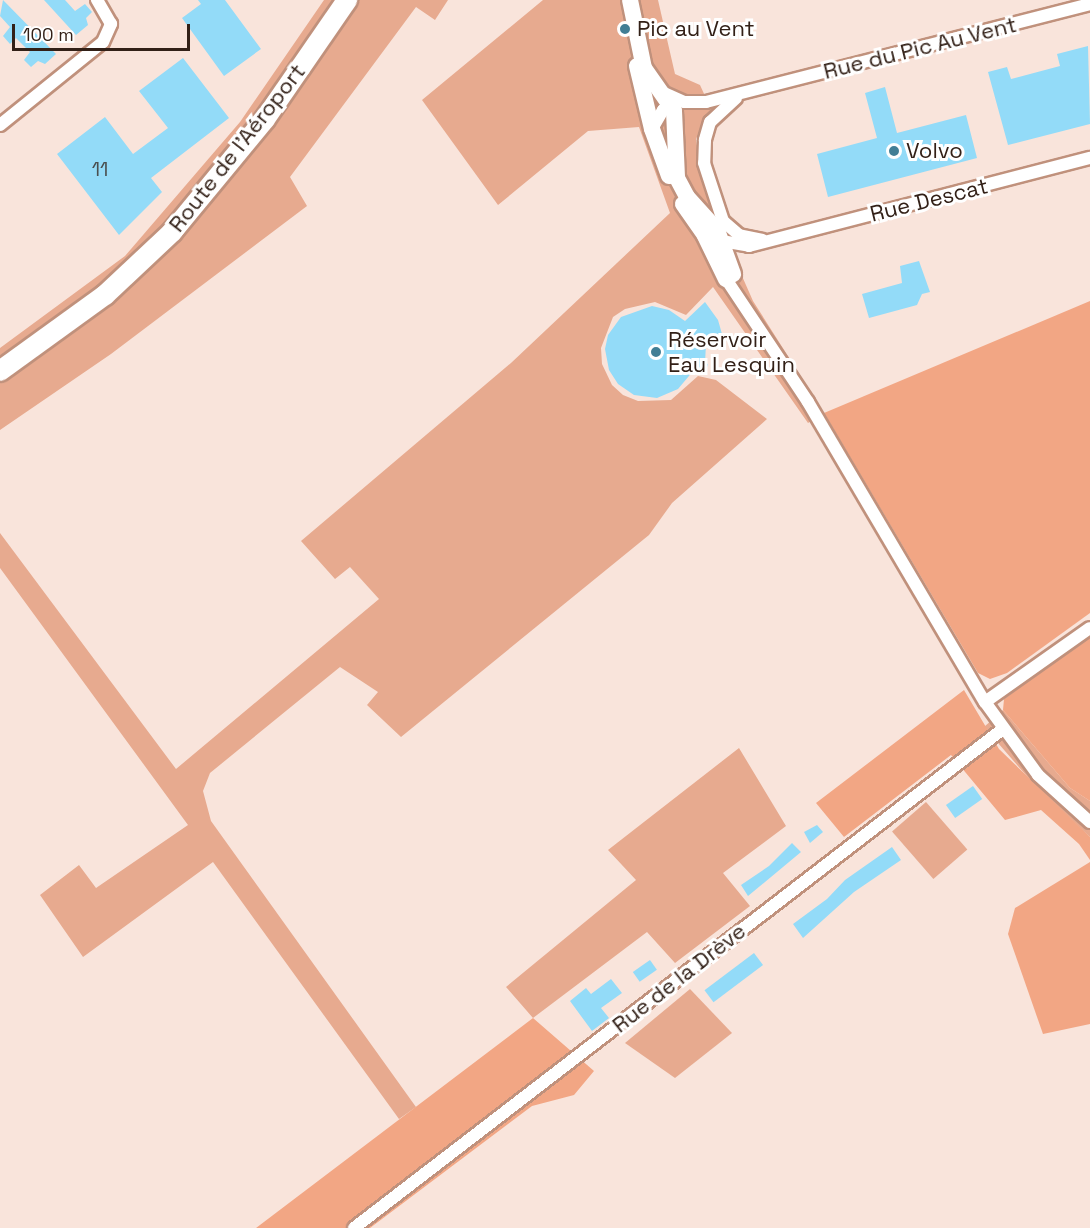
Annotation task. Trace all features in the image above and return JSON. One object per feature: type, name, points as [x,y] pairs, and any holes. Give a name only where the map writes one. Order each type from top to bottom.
[{"type":"main road","name":"Route de l'Aéroport","points":[[0,371],[105,295],[172,232],[265,119],[347,0]]},
{"type":"street","points":[[0,125],[103,42],[111,24],[98,0]]},
{"type":"street","points":[[630,0],[652,129],[677,193],[822,426],[985,702],[1047,785],[1090,822]]},
{"type":"street","name":"Rue du Pic Au Vent","points":[[671,99],[706,102],[1090,4]]},
{"type":"street","points":[[635,38],[646,73],[671,99],[675,118],[673,158],[677,178],[687,197],[714,224],[723,243],[729,276]]},
{"type":"street","name":"Rue du Pic Au Vent","points":[[713,196],[704,163],[706,131],[720,110],[751,91]]},
{"type":"street","points":[[652,129],[658,116],[671,99]]},
{"type":"street","name":"Rue Descat","points":[[723,243],[744,246],[768,241],[1090,158]]},
{"type":"street","name":"Rue Descat","points":[[713,196],[728,227],[748,238],[768,241]]},
{"type":"street","points":[[701,229],[723,243]]},
{"type":"street","points":[[985,702],[1090,628]]},
{"type":"street","name":"Rue de la Drève","points":[[354,1228],[1003,729]]},
{"type":"shaded area","points":[[324,0],[448,0],[435,20],[416,7],[290,177],[307,206],[111,354],[0,430],[0,348],[125,256],[240,122]]},
{"type":"shaded area","points":[[543,0],[658,0],[675,74],[700,85],[711,109],[696,139],[701,173],[712,208],[753,301],[824,413],[808,423],[713,287],[686,315],[655,302],[625,309],[613,317],[601,348],[602,364],[612,385],[623,395],[638,401],[671,400],[698,376],[716,380],[767,419],[672,503],[649,535],[401,737],[367,705],[378,692],[340,667],[210,773],[203,791],[211,821],[416,1107],[399,1119],[213,862],[83,957],[40,895],[79,865],[96,888],[188,825],[0,568],[0,533],[176,769],[379,599],[350,567],[335,579],[301,541],[511,363],[670,213],[639,127],[588,131],[498,205],[422,100]]},
{"type":"shaded area","points":[[1090,301],[1090,613],[1007,673],[990,679],[978,673],[824,413]]},
{"type":"shaded area","points":[[1090,635],[1090,801],[1070,788],[1003,710],[1004,699]]},
{"type":"shaded area","points":[[964,690],[999,749],[1090,837],[1090,860],[1079,844],[1041,810],[1005,820],[951,755],[844,837],[816,803]]},
{"type":"shaded area","points":[[1003,710],[1070,788],[1090,801],[1090,837],[1039,790],[984,727]]},
{"type":"shaded area","points":[[739,748],[786,826],[723,873],[750,906],[675,963],[647,932],[533,1018],[506,987],[636,880],[608,850]]},
{"type":"shaded area","points":[[926,802],[967,850],[933,879],[892,832]]},
{"type":"shaded area","points":[[1090,862],[1090,1024],[1043,1034],[1008,934],[1015,908]]},
{"type":"shaded area","points":[[690,989],[732,1033],[675,1078],[625,1043]]},
{"type":"shaded area","points":[[533,1018],[594,1071],[574,1095],[532,1106],[370,1228],[256,1228]]},
{"type":"building","points":[[3,0],[56,54],[45,64],[38,61],[31,67],[24,60],[30,52],[16,38],[10,44],[3,36],[10,27],[0,16]]},
{"type":"building","points":[[44,0],[65,0],[75,11],[85,4],[92,12],[86,18],[88,25],[76,35]]},
{"type":"building","points":[[198,0],[225,0],[261,49],[224,76],[182,18],[201,4]]},
{"type":"building","points":[[1088,46],[1090,124],[1008,145],[988,72],[1007,67],[1011,79],[1060,66],[1057,54]]},
{"type":"building","points":[[183,58],[229,118],[151,178],[162,192],[119,235],[57,154],[105,117],[133,154],[168,128],[139,91]]},
{"type":"building","points":[[885,87],[897,133],[966,115],[977,158],[828,197],[817,154],[877,138],[865,93]]},
{"type":"building","points":[[919,261],[930,292],[922,294],[917,305],[869,318],[862,294],[902,283],[900,266]]},
{"type":"building","name":"Réservoir Eau Lesquin","points":[[705,302],[718,320],[724,341],[706,344],[705,363],[708,364],[705,374],[694,370],[678,389],[657,398],[634,395],[618,384],[609,370],[605,349],[608,335],[621,317],[652,306],[669,310],[685,321]]},
{"type":"building","points":[[973,786],[982,799],[955,818],[946,805]]},
{"type":"building","points":[[817,825],[823,832],[810,843],[804,832]]},
{"type":"building","points":[[792,843],[801,852],[748,896],[741,885],[769,866]]},
{"type":"building","points":[[892,847],[901,860],[854,892],[803,938],[793,924],[827,899],[845,880]]},
{"type":"building","points":[[754,953],[763,965],[714,1002],[704,990]]},
{"type":"building","points":[[650,960],[657,970],[640,982],[633,972]]},
{"type":"building","points":[[611,979],[622,993],[601,1008],[609,1018],[592,1031],[570,1001],[586,988],[591,994]]},
{"type":"place","name":"Pic au Vent","points":[[625,29]]},
{"type":"place","name":"Volvo","points":[[894,151]]},
{"type":"place","name":"Réservoir Eau Lesquin","points":[[656,352]]}]
